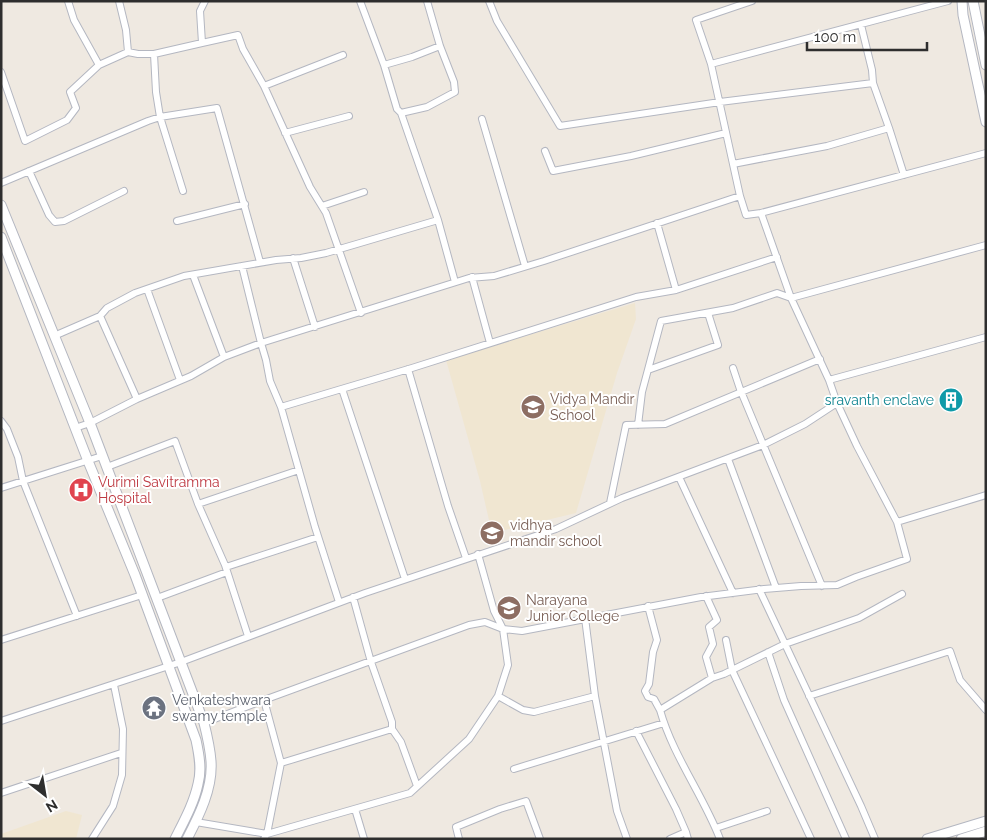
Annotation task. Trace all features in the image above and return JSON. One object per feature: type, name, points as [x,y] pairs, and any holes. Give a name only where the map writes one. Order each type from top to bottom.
[{"type":"main road","points":[[962,1],[963,15],[986,122]]},
{"type":"main road","points":[[973,1],[986,65]]},
{"type":"main road","points":[[1,205],[107,466],[204,723],[211,770],[207,792],[196,822],[187,839]]},
{"type":"main road","points":[[1,237],[142,595],[196,740],[200,761],[199,783],[175,839]]},
{"type":"main road","points":[[927,839],[986,821]]},
{"type":"main road","points":[[961,839],[986,831]]},
{"type":"street","points":[[68,1],[74,20],[99,65]]},
{"type":"street","points":[[119,1],[126,30],[128,52]]},
{"type":"street","points":[[202,42],[200,10],[205,1]]},
{"type":"street","points":[[360,1],[438,220],[456,282]]},
{"type":"street","points":[[401,113],[427,107],[455,92],[454,82],[440,46],[427,1]]},
{"type":"street","points":[[489,1],[497,21],[560,126],[873,83]]},
{"type":"street","points":[[752,1],[696,20],[711,64],[740,196],[746,215],[761,213],[986,153]]},
{"type":"street","points":[[910,1],[912,10]]},
{"type":"street","points":[[711,64],[948,1]]},
{"type":"street","points":[[862,25],[873,83],[904,175]]},
{"type":"street","points":[[1,72],[25,141],[67,120],[76,108],[70,92],[99,65],[128,52],[154,54],[238,35],[243,49],[264,86],[310,187],[326,213],[340,248],[361,312]]},
{"type":"street","points":[[384,65],[440,46]]},
{"type":"street","points":[[154,54],[156,92],[160,117],[183,191]]},
{"type":"street","points":[[264,86],[344,55]]},
{"type":"street","points":[[1,183],[148,121],[160,117],[217,108],[260,262]]},
{"type":"street","points":[[285,133],[349,116]]},
{"type":"street","points":[[482,119],[525,266]]},
{"type":"street","points":[[733,164],[827,146],[889,128]]},
{"type":"street","points":[[545,151],[553,171],[631,156],[726,132]]},
{"type":"street","points":[[29,171],[49,215],[55,222],[64,221],[124,191]]},
{"type":"street","points":[[322,206],[364,192]]},
{"type":"street","points":[[75,428],[90,423],[137,399],[191,376],[224,357],[260,344],[456,282],[494,276],[740,196]]},
{"type":"street","points":[[177,221],[245,204]]},
{"type":"street","points":[[204,723],[469,625],[485,622],[503,629],[522,630],[733,592],[776,588],[837,586],[856,577],[907,559],[896,522],[857,446],[820,360],[790,298],[761,213]]},
{"type":"street","points":[[54,336],[100,316],[108,308],[135,293],[193,275],[340,248],[438,220]]},
{"type":"street","points":[[657,223],[676,290]]},
{"type":"street","points":[[638,425],[642,392],[661,321],[733,308],[777,293],[790,298],[986,245]]},
{"type":"street","points":[[293,258],[316,327]]},
{"type":"street","points":[[280,407],[636,297],[676,290],[777,258]]},
{"type":"street","points":[[242,266],[270,381],[280,407],[338,602]]},
{"type":"street","points":[[193,275],[224,357]]},
{"type":"street","points":[[472,278],[490,343]]},
{"type":"street","points":[[147,289],[180,380]]},
{"type":"street","points":[[648,370],[718,345],[708,314]]},
{"type":"street","points":[[100,316],[137,399]]},
{"type":"street","points":[[829,380],[986,337]]},
{"type":"street","points":[[610,503],[626,425],[665,424],[820,360]]},
{"type":"street","points":[[733,368],[822,586]]},
{"type":"street","points":[[408,369],[448,506],[466,558]]},
{"type":"street","points":[[342,389],[405,579]]},
{"type":"street","points":[[1,721],[181,662],[338,602],[556,528],[610,503],[763,445],[805,424],[837,403]]},
{"type":"street","points":[[1,421],[18,457],[23,481],[77,616]]},
{"type":"street","points":[[107,466],[176,441],[198,504],[226,570],[248,636]]},
{"type":"street","points":[[1,488],[102,456]]},
{"type":"street","points":[[728,459],[776,588]]},
{"type":"street","points":[[198,504],[299,470]]},
{"type":"street","points":[[678,477],[733,592]]},
{"type":"street","points":[[896,522],[986,495]]},
{"type":"street","points":[[157,598],[226,570],[318,537]]},
{"type":"street","points":[[196,822],[266,837],[410,794],[469,739],[498,696],[508,665],[503,629],[494,611],[478,554]]},
{"type":"street","points":[[759,589],[875,839]]},
{"type":"street","points":[[660,710],[712,678],[785,644],[859,618],[902,594]]},
{"type":"street","points":[[1,640],[142,595]]},
{"type":"street","points":[[706,596],[716,620],[709,627],[713,644],[706,657],[712,678]]},
{"type":"street","points":[[352,597],[392,722],[392,728],[402,742],[417,786]]},
{"type":"street","points":[[648,606],[657,640],[653,652],[649,684],[645,691],[648,697],[654,699],[660,710],[664,723],[690,779],[720,839]]},
{"type":"street","points":[[585,618],[595,696],[617,811],[627,839]]},
{"type":"street","points":[[726,640],[732,670],[811,839]]},
{"type":"street","points":[[809,696],[950,651],[960,680],[986,710]]},
{"type":"street","points":[[768,652],[784,700],[846,839]]},
{"type":"street","points":[[92,839],[113,806],[122,776],[123,729],[114,685]]},
{"type":"street","points":[[498,696],[523,710],[534,712],[595,696]]},
{"type":"street","points":[[264,700],[281,762],[266,837]]},
{"type":"street","points":[[514,769],[664,723]]},
{"type":"street","points":[[281,762],[392,728]]},
{"type":"street","points":[[636,731],[687,835],[670,839]]},
{"type":"street","points":[[1,793],[122,753]]},
{"type":"street","points":[[459,839],[456,826],[526,801],[540,839]]},
{"type":"street","points":[[355,809],[364,839]]},
{"type":"street","points":[[716,828],[767,811]]},
{"type":"shaded area","name":"Vidya Mandir School","points":[[635,303],[636,319],[617,373],[576,513],[492,533],[480,481],[446,360]]},
{"type":"shaded area","points":[[66,811],[82,815],[76,839],[1,839],[1,834]]},
{"type":"place","name":"sravanth enclave","points":[[951,400]]},
{"type":"place","name":"Vidya Mandir School","points":[[533,407]]},
{"type":"place","name":"Vurimi Savitramma Hospital","points":[[81,490]]},
{"type":"place","name":"vidhya mandir school","points":[[492,533]]},
{"type":"place","name":"Narayana Junior College","points":[[509,608]]},
{"type":"place","name":"Venkateshwara swamy temple","points":[[154,708]]}]
